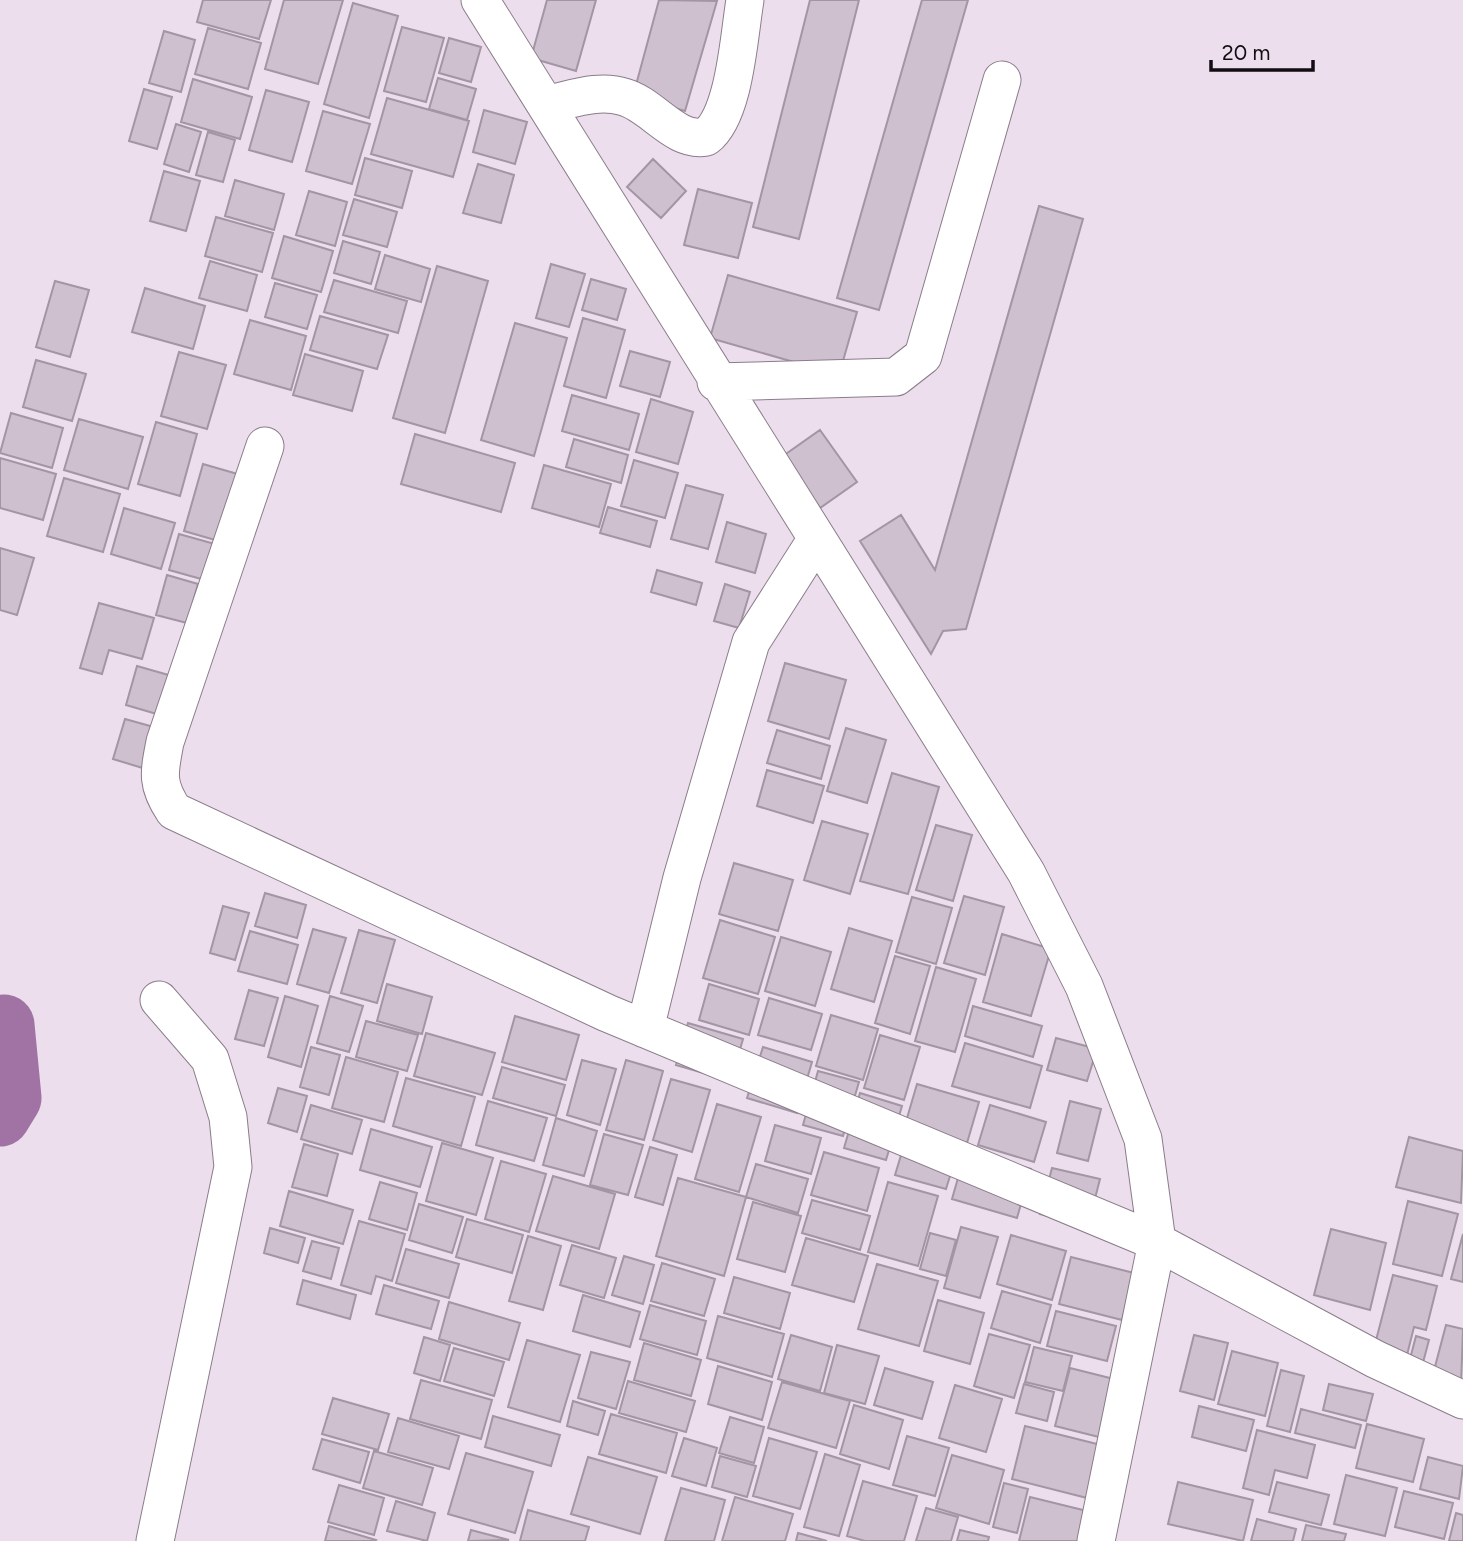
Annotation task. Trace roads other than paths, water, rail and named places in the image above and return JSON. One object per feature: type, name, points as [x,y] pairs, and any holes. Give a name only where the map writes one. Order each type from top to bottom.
[{"type":"street","points":[[480,0],[548,104],[716,382],[1026,872],[1084,986],[1143,1139],[1157,1242],[1096,1541]]},
{"type":"street","points":[[548,104],[602,93],[624,97],[644,105],[687,137],[706,137],[722,116],[728,96],[745,0]]},
{"type":"street","points":[[716,382],[896,377],[923,356],[1002,80]]},
{"type":"street","points":[[265,446],[165,742],[160,766],[161,792],[174,811],[645,1029],[1157,1242],[1376,1359],[1463,1401]]},
{"type":"street","points":[[645,1029],[682,878],[751,642],[816,540]]},
{"type":"street","points":[[155,1541],[233,1167],[228,1117],[210,1059],[159,1000]]},
{"type":"waterway","points":[[0,1026],[4,1025],[11,1098],[0,1116]]}]
